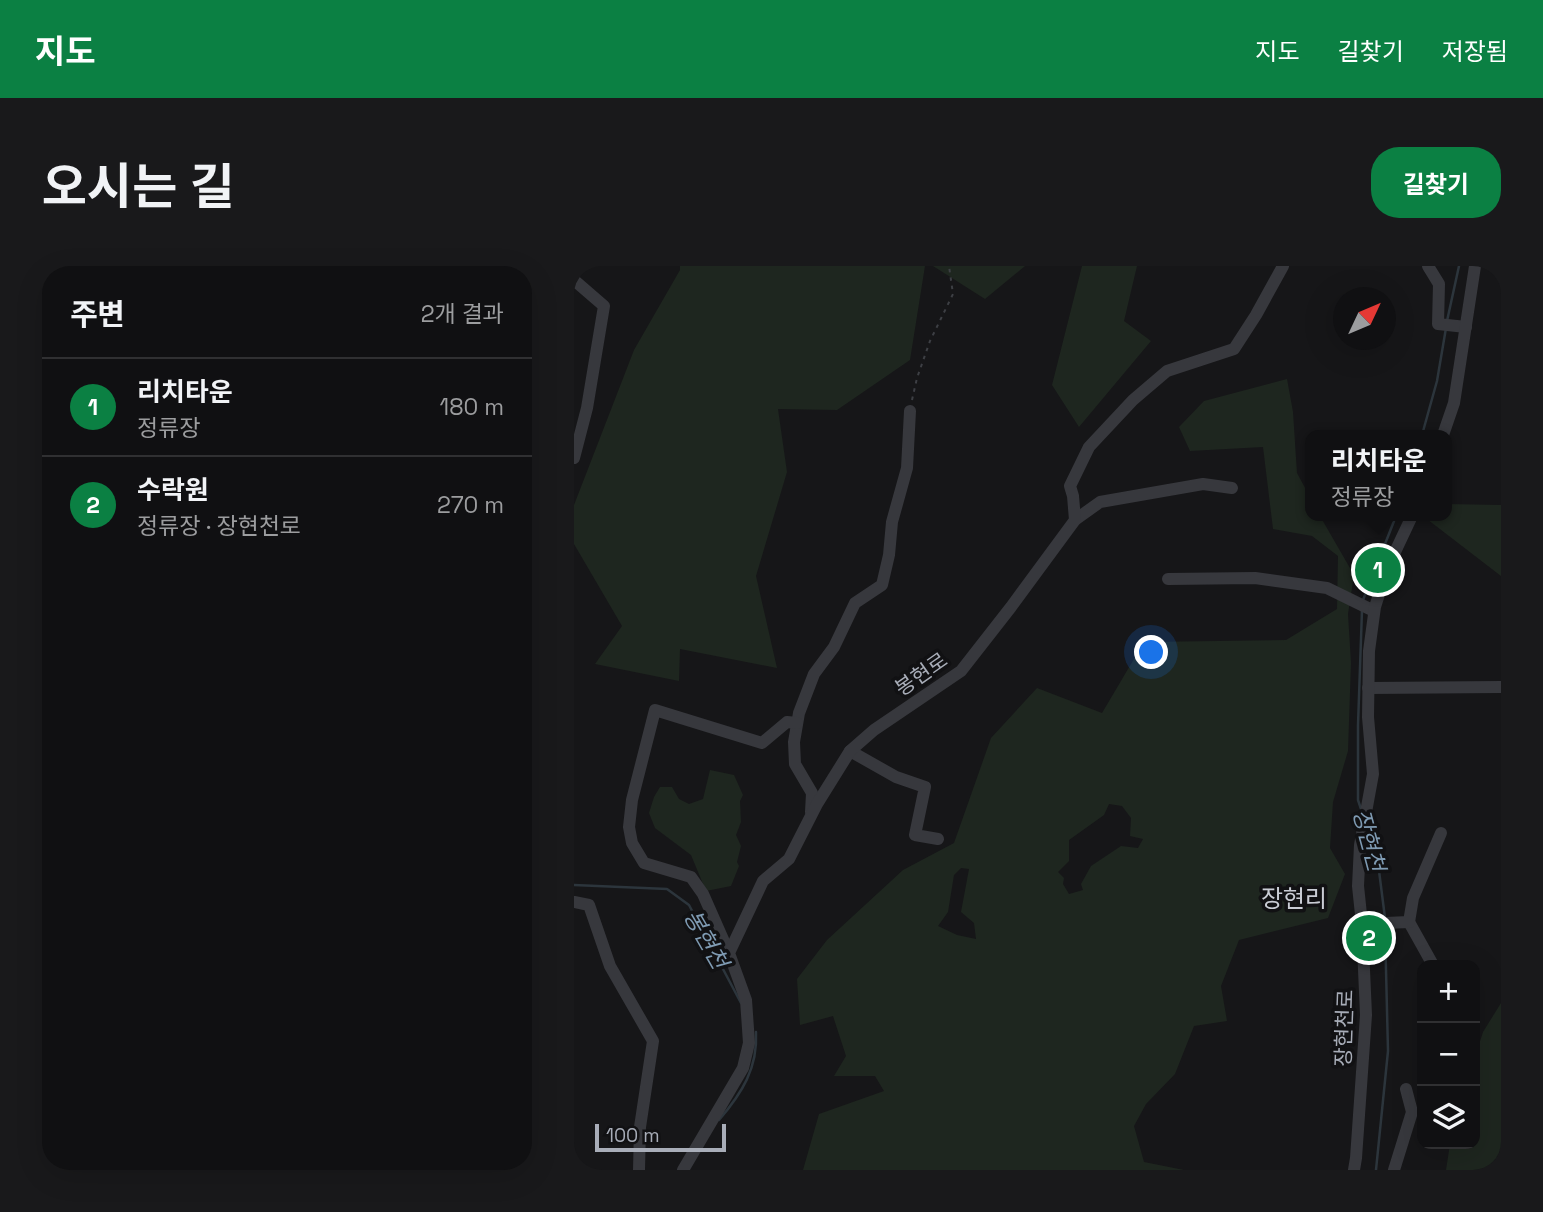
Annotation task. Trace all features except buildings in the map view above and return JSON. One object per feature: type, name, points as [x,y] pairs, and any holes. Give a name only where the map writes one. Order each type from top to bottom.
[{"type":"street","points":[[1075,520],[1070,486],[1089,447],[1133,400],[1167,371],[1234,349],[1256,316],[1283,266]]},
{"type":"street","points":[[1428,266],[1438,284],[1438,324],[1462,327]]},
{"type":"street","points":[[1445,430],[1454,403],[1462,327],[1475,266]]},
{"type":"street","points":[[574,280],[604,306],[587,408],[574,458]]},
{"type":"street","points":[[574,401],[587,408]]},
{"type":"street","points":[[811,819],[812,793],[795,764],[797,723],[814,674],[834,647],[855,603],[882,585],[889,555],[891,522],[906,468],[910,411]]},
{"type":"street","points":[[1075,520],[1100,502],[1203,484],[1232,488]]},
{"type":"street","name":"봉현로","points":[[729,953],[763,881],[789,859],[850,751],[874,730],[961,671],[1075,520]]},
{"type":"street","name":"장현천로","points":[[1354,1170],[1366,1015],[1358,886],[1360,845],[1373,774],[1368,717],[1369,652],[1366,608],[1410,521]]},
{"type":"street","points":[[1168,579],[1255,578],[1326,588],[1366,608]]},
{"type":"street","points":[[1368,688],[1501,687]]},
{"type":"street","points":[[683,1170],[743,1068],[749,1043],[746,1000],[703,894],[691,877],[644,863],[632,843],[629,827],[632,800],[655,710],[762,743],[788,722],[797,723]]},
{"type":"street","points":[[850,751],[896,777],[925,787],[915,835],[938,839]]},
{"type":"street","points":[[1430,960],[1409,922],[1413,898],[1441,834]]},
{"type":"street","points":[[574,902],[589,905],[610,966],[653,1041],[640,1127],[639,1170]]},
{"type":"street","points":[[1362,924],[1409,922]]},
{"type":"street","points":[[1394,1170],[1412,1112],[1406,1089]]},
{"type":"path","points":[[910,411],[917,378],[930,341],[953,294],[949,266]]},
{"type":"shaded area","points":[[680,266],[925,266],[910,360],[837,410],[778,409],[787,472],[756,576],[777,668],[680,649],[679,681],[595,664],[622,626],[574,544],[574,505],[634,350]]},
{"type":"shaded area","points":[[933,266],[1025,266],[985,299]]},
{"type":"shaded area","points":[[1082,266],[1137,266],[1124,321],[1151,341],[1079,427],[1052,385]]},
{"type":"shaded area","points":[[1287,379],[1293,412],[1297,473],[1305,488],[1305,521],[1323,521],[1354,575],[1348,614],[1351,663],[1348,751],[1333,802],[1330,848],[1345,874],[1328,918],[1239,940],[1221,986],[1227,1021],[1194,1026],[1175,1074],[1146,1104],[1134,1126],[1144,1162],[1184,1170],[803,1170],[819,1114],[884,1091],[875,1076],[834,1076],[846,1056],[833,1016],[800,1025],[797,979],[827,940],[903,870],[954,843],[991,738],[1037,688],[1102,713],[1144,642],[1286,640],[1337,609],[1338,556],[1312,536],[1273,529],[1263,447],[1190,451],[1179,427],[1204,401]],"holes":[[[1109,804],[1122,806],[1131,818],[1130,836],[1143,839],[1138,848],[1121,846],[1091,866],[1081,884],[1083,890],[1069,894],[1063,884],[1064,878],[1058,872],[1069,861],[1069,840],[1104,815]],[[961,868],[969,869],[961,912],[974,923],[976,939],[957,935],[938,926],[948,912],[954,875]]]},
{"type":"shaded area","points":[[1452,504],[1501,505],[1501,576],[1430,521],[1452,521]]},
{"type":"shaded area","points":[[710,770],[734,775],[743,795],[740,801],[741,822],[736,835],[741,846],[737,862],[739,866],[731,886],[706,891],[691,855],[655,828],[649,813],[660,787],[672,787],[679,799],[689,804],[703,799]]},
{"type":"shaded area","points":[[1501,1003],[1501,1170],[1446,1170],[1449,1149],[1480,1149],[1480,1041]]},
{"type":"waterway","name":"장현천","points":[[1447,321],[1459,266]]},
{"type":"waterway","name":"장현천","points":[[1423,430],[1437,381],[1446,328]]},
{"type":"waterway","name":"장현천","points":[[1363,600],[1394,521]]},
{"type":"waterway","name":"장현천","points":[[1361,809],[1358,800],[1358,725],[1362,610]]},
{"type":"waterway","name":"장현천","points":[[1368,829],[1377,855],[1385,918]]},
{"type":"waterway","name":"봉현천","points":[[574,885],[667,889],[689,905],[741,1003]]},
{"type":"waterway","name":"장현천","points":[[1376,1170],[1388,1051],[1385,929]]},
{"type":"waterway","name":"봉현천","points":[[719,1120],[747,1079],[754,1057],[756,1032]]},
{"type":"place","name":"리치타운","points":[[1378,570]]},
{"type":"place","name":"수락원","points":[[1369,938]]},
{"type":"district","name":"장현리","points":[[1294,898]]}]
